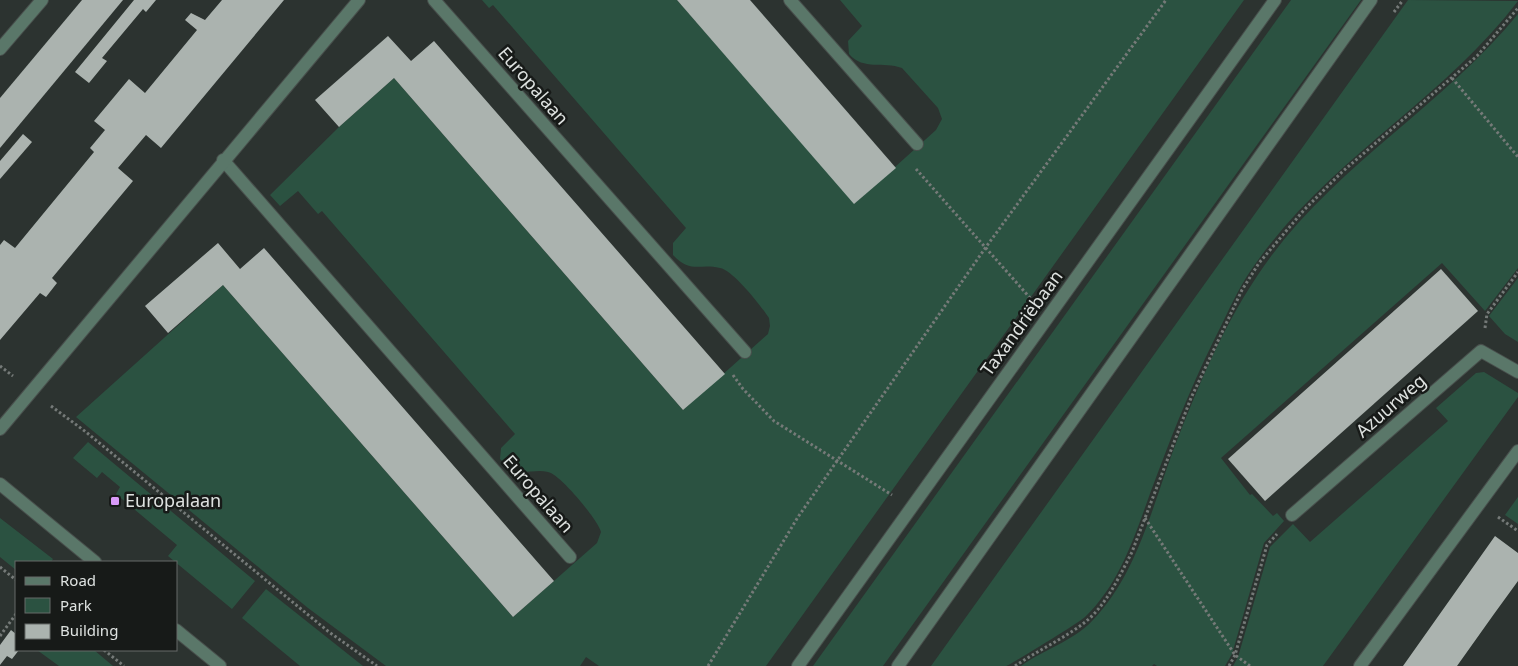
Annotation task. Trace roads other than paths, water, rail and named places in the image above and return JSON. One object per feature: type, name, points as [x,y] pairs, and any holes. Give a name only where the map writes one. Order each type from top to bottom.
[{"type":"street","points":[[0,49],[42,0]]},
{"type":"street","points":[[0,429],[223,160],[359,0]]},
{"type":"street","name":"Europalaan","points":[[434,0],[745,352]]},
{"type":"street","points":[[790,0],[917,144]]},
{"type":"street","name":"Taxandriëbaan","points":[[798,666],[1275,0]]},
{"type":"street","points":[[898,666],[1371,0]]},
{"type":"street","name":"Europalaan","points":[[223,160],[570,557]]},
{"type":"street","name":"Azuurweg","points":[[1292,515],[1481,350],[1518,372]]},
{"type":"street","points":[[1360,666],[1518,451]]},
{"type":"street","points":[[0,484],[94,561]]},
{"type":"street","points":[[178,632],[220,666]]},
{"type":"place","name":"Europalaan","points":[[115,501]]}]
